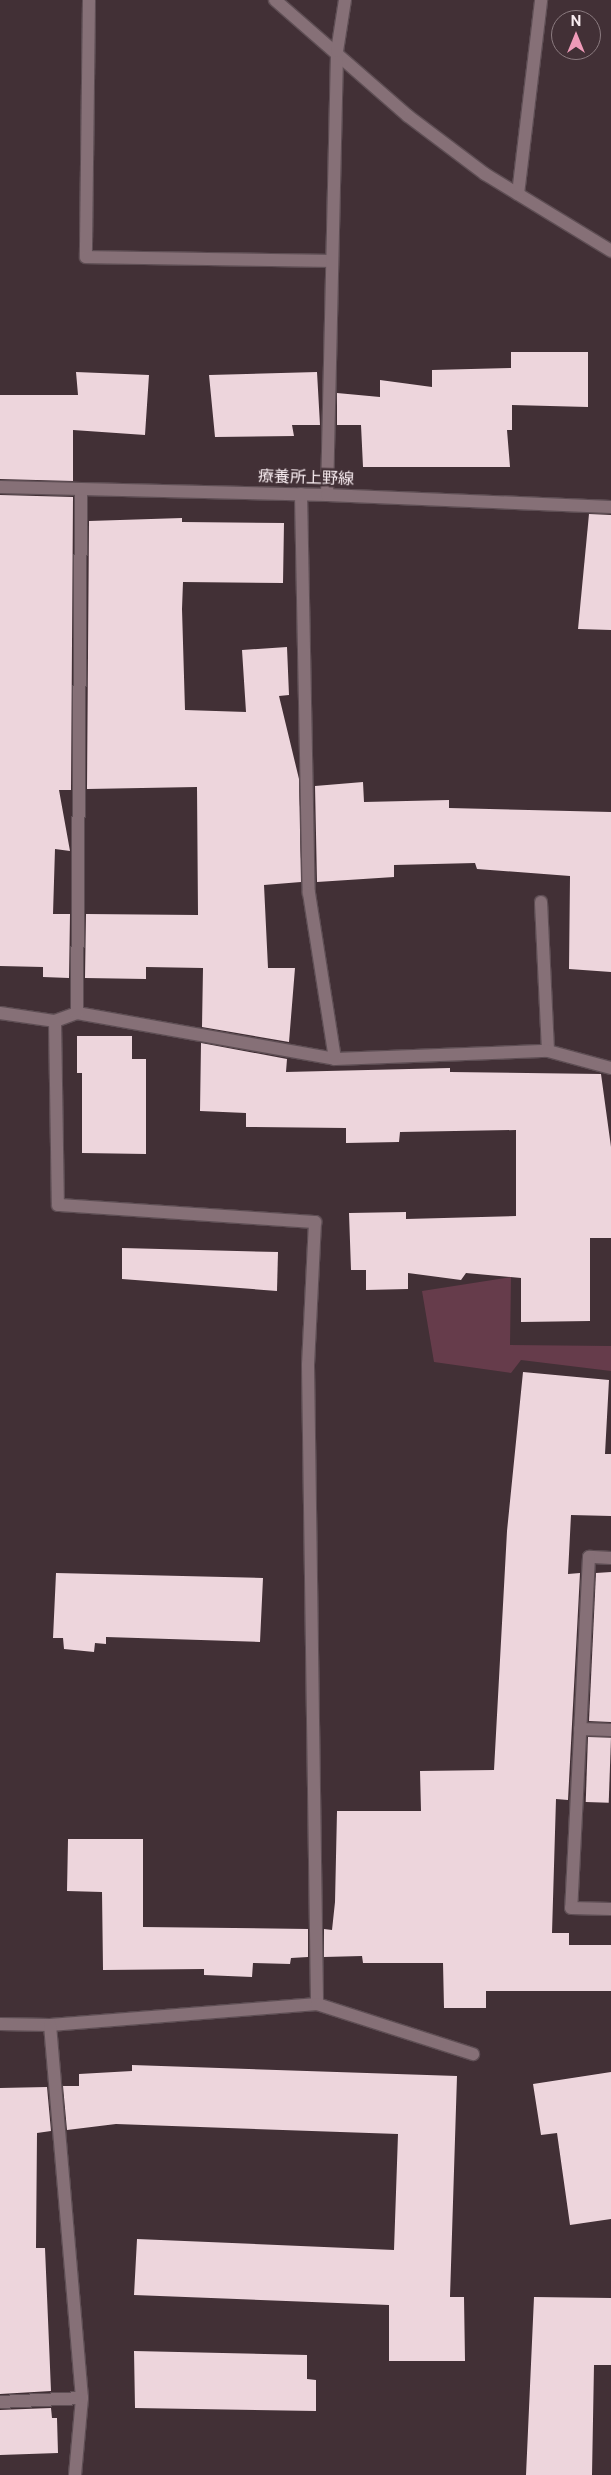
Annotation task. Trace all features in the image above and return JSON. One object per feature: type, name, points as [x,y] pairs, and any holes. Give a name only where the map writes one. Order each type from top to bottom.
[{"type":"street","points":[[89,0],[86,257],[330,261]]},
{"type":"street","points":[[275,0],[336,51],[408,116],[485,174],[611,251]]},
{"type":"street","points":[[328,494],[330,261],[336,51],[345,0]]},
{"type":"street","points":[[518,194],[541,0]]},
{"type":"street","name":"療養所上野線","points":[[0,487],[328,494],[611,507]]},
{"type":"street","points":[[77,1013],[80,489]]},
{"type":"street","points":[[301,494],[309,893],[335,1059]]},
{"type":"street","points":[[541,902],[548,1051]]},
{"type":"street","points":[[0,1013],[55,1021],[77,1013],[335,1059],[548,1051],[611,1068]]},
{"type":"street","points":[[55,1021],[58,1205],[315,1222],[308,1365],[317,2004]]},
{"type":"street","points":[[611,1558],[589,1557],[571,1908],[611,1909]]},
{"type":"street","points":[[580,1729],[611,1730]]},
{"type":"street","points":[[0,2024],[50,2025],[317,2004],[473,2054]]},
{"type":"street","points":[[50,2025],[82,2398],[75,2475]]},
{"type":"street","points":[[0,2402],[82,2398]]},
{"type":"shaded area","points":[[511,1277],[510,1345],[611,1346],[611,1371],[521,1360],[511,1373],[434,1362],[422,1291]]},
{"type":"building","points":[[511,352],[588,352],[588,407],[512,405],[512,430],[507,430],[510,467],[363,467],[361,425],[337,425],[337,393],[380,397],[380,380],[432,387],[432,370],[511,368]]},
{"type":"building","points":[[76,372],[149,375],[145,435],[73,430],[73,481],[0,479],[0,395],[78,395]]},
{"type":"building","points":[[317,372],[320,425],[292,425],[294,436],[215,437],[209,375]]},
{"type":"building","points":[[0,495],[73,497],[71,790],[59,790],[70,851],[55,849],[53,914],[70,914],[69,978],[43,977],[43,967],[0,966]]},
{"type":"building","points":[[589,514],[611,515],[611,630],[578,629]]},
{"type":"building","points":[[182,518],[182,522],[284,523],[283,583],[183,582],[182,609],[185,710],[246,712],[242,650],[287,647],[289,695],[279,696],[299,779],[301,882],[264,885],[268,968],[295,968],[289,1042],[202,1027],[203,968],[146,967],[146,979],[85,978],[86,914],[198,915],[197,787],[87,789],[89,521]]},
{"type":"building","points":[[363,782],[364,802],[449,800],[449,808],[611,812],[611,972],[569,969],[570,876],[477,869],[475,863],[394,865],[394,877],[317,882],[315,786]]},
{"type":"building","points":[[77,1036],[132,1036],[132,1059],[146,1059],[146,1154],[82,1153],[82,1073],[77,1073]]},
{"type":"building","points":[[201,1043],[287,1059],[286,1072],[450,1068],[450,1072],[601,1074],[611,1147],[611,1238],[590,1238],[590,1321],[521,1322],[521,1278],[466,1273],[461,1280],[408,1273],[408,1289],[366,1290],[366,1270],[351,1270],[349,1213],[406,1212],[406,1219],[516,1216],[516,1130],[400,1132],[399,1142],[346,1143],[346,1128],[246,1127],[246,1113],[200,1111]]},
{"type":"building","points":[[122,1248],[278,1252],[277,1291],[122,1279]]},
{"type":"building","points":[[523,1372],[609,1380],[605,1454],[611,1454],[611,1516],[571,1515],[568,1574],[580,1573],[568,1800],[556,1799],[552,1933],[569,1933],[569,1945],[611,1945],[611,1991],[486,1991],[486,2008],[444,2008],[443,1963],[363,1963],[362,1956],[324,1957],[324,1929],[332,1930],[335,1902],[337,1811],[421,1811],[420,1771],[494,1770],[507,1531]]},
{"type":"building","points":[[611,1572],[611,1722],[589,1721],[596,1573]]},
{"type":"building","points":[[56,1573],[263,1578],[260,1642],[106,1637],[106,1644],[95,1643],[94,1652],[64,1649],[63,1638],[53,1638]]},
{"type":"building","points":[[588,1737],[611,1738],[609,1803],[586,1802]]},
{"type":"building","points":[[68,1839],[143,1839],[143,1927],[308,1929],[308,1957],[291,1958],[290,1964],[253,1963],[252,1977],[204,1975],[204,1969],[103,1970],[102,1892],[67,1891]]},
{"type":"building","points":[[132,2065],[457,2076],[450,2297],[464,2297],[465,2361],[389,2361],[389,2305],[134,2295],[137,2239],[394,2250],[398,2134],[116,2124],[67,2130],[63,2086],[79,2086],[79,2074],[132,2071]]},
{"type":"building","points":[[611,2072],[611,2219],[570,2225],[557,2133],[541,2135],[533,2084]]},
{"type":"building","points":[[47,2087],[51,2131],[37,2133],[36,2248],[45,2248],[51,2391],[0,2394],[0,2088]]},
{"type":"building","points":[[534,2297],[611,2298],[611,2365],[594,2365],[592,2475],[526,2475]]},
{"type":"building","points":[[134,2351],[307,2355],[307,2379],[316,2380],[316,2411],[135,2408]]},
{"type":"building","points":[[51,2408],[52,2418],[57,2418],[58,2453],[0,2455],[0,2410]]}]
